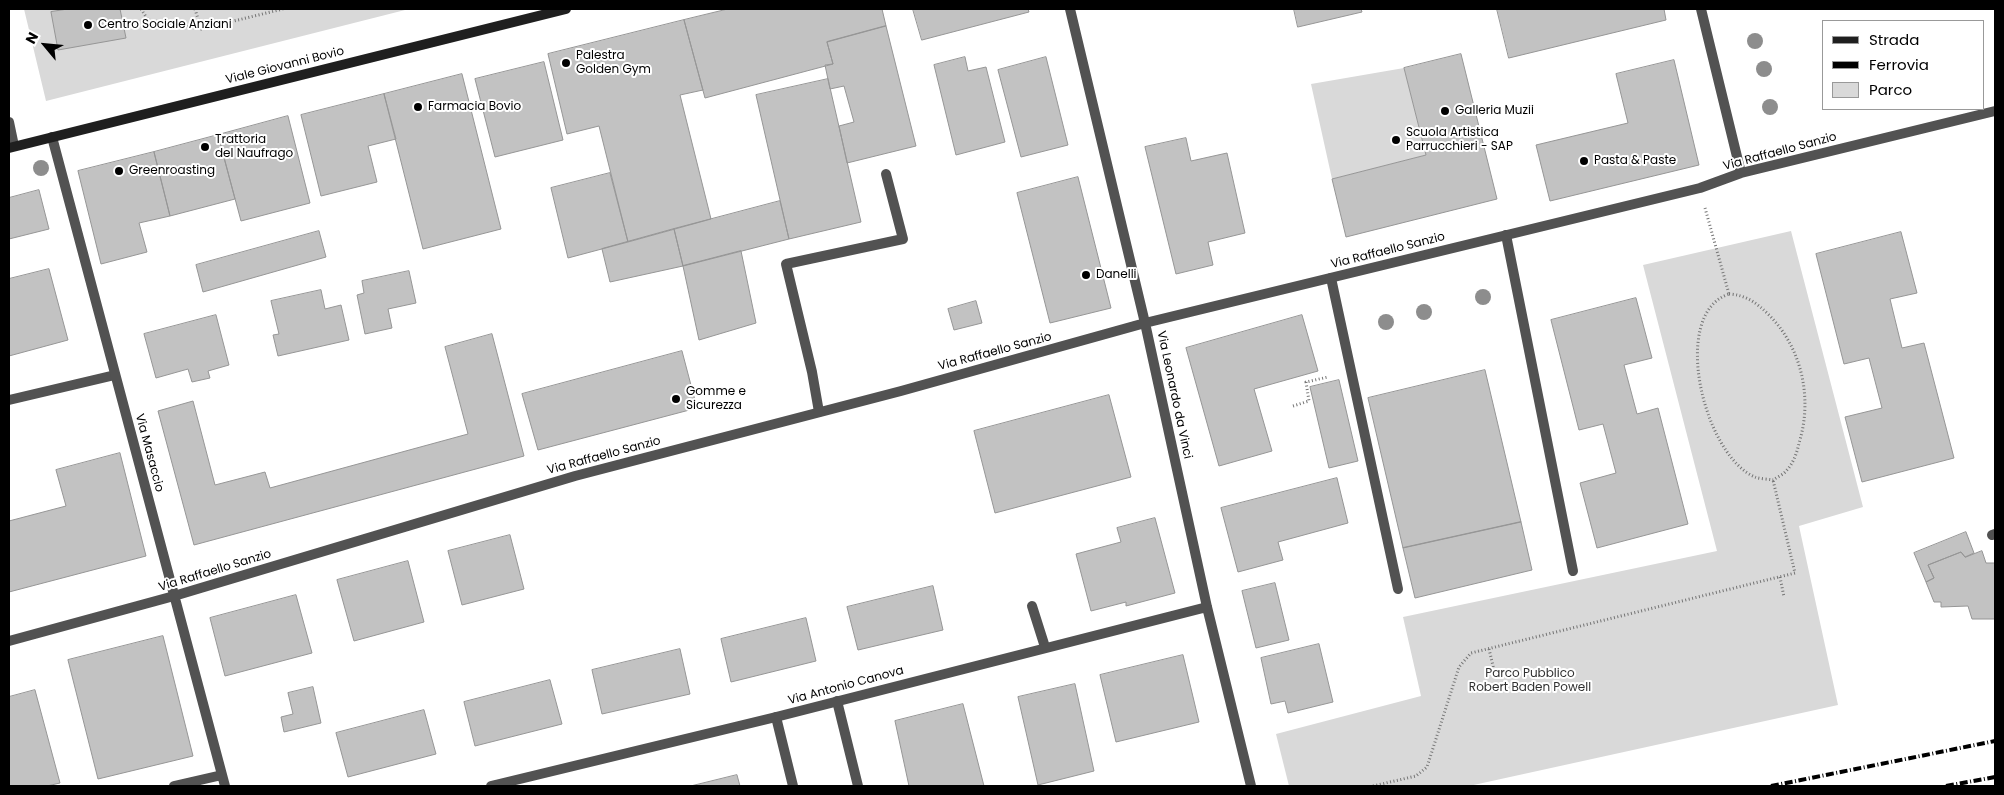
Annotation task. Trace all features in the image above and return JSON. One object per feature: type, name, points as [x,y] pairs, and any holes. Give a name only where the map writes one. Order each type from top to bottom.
[{"type":"main road","name":"Viale Giovanni Bovio","points":[[12,147],[566,9]]},
{"type":"street","name":"Via Leonardo da Vinci","points":[[1070,9],[1145,323],[1207,607],[1251,786]]},
{"type":"street","points":[[1701,9],[1741,173]]},
{"type":"street","name":"Via Raffaello Sanzio","points":[[9,641],[174,596],[576,476],[1145,323],[1700,188],[1741,173],[1995,111]]},
{"type":"street","points":[[9,122],[12,147]]},
{"type":"street","name":"Via Masaccio","points":[[52,137],[225,786]]},
{"type":"street","points":[[819,412],[812,372],[786,264],[903,239],[886,174]]},
{"type":"street","points":[[1506,235],[1573,571]]},
{"type":"street","points":[[1331,278],[1398,589]]},
{"type":"street","points":[[9,400],[115,374]]},
{"type":"street","points":[[1032,606],[1045,647]]},
{"type":"street","name":"Via Antonio Canova","points":[[490,786],[776,717],[1207,607]]},
{"type":"street","points":[[837,701],[858,786]]},
{"type":"street","points":[[776,717],[793,786]]},
{"type":"street","points":[[174,786],[222,775]]},
{"type":"path","points":[[141,9],[148,20],[201,29],[283,9]]},
{"type":"path","points":[[195,9],[201,29]]},
{"type":"path","points":[[1700,188],[1729,294]]},
{"type":"path","points":[[1729,294],[1748,298],[1770,316],[1789,341],[1802,375],[1805,410],[1802,435],[1792,462],[1786,471],[1773,480],[1755,477],[1736,464],[1717,436],[1704,403],[1698,370],[1702,326],[1710,308],[1722,296],[1729,294]]},
{"type":"path","points":[[1293,406],[1309,401],[1306,382],[1328,377]]},
{"type":"path","points":[[1373,786],[1416,776],[1427,767],[1459,668],[1471,653],[1795,574],[1773,480]]},
{"type":"path","points":[[1780,577],[1784,597]]},
{"type":"path","points":[[1489,649],[1494,670]]},
{"type":"green space","points":[[24,9],[409,9],[46,101]]},
{"type":"green space","points":[[1404,68],[1426,155],[1332,179],[1311,84]]},
{"type":"green space","name":"Parco Pubblico Robert Baden Powell","points":[[1791,231],[1863,507],[1799,526],[1838,705],[1469,786],[1289,786],[1276,734],[1421,696],[1403,617],[1717,551],[1643,265]]},
{"type":"building","name":"Centro Sociale Anziani","points":[[68,9],[120,9],[126,38],[58,50],[51,12]]},
{"type":"building","points":[[728,9],[882,9],[886,26],[827,42],[833,64],[705,98],[684,20]]},
{"type":"building","points":[[913,9],[1028,9],[1029,12],[922,40]]},
{"type":"building","points":[[1294,9],[1361,9],[1362,12],[1298,27]]},
{"type":"building","points":[[1497,9],[1664,9],[1666,20],[1509,58]]},
{"type":"building","points":[[684,20],[703,90],[680,95],[711,219],[628,242],[599,126],[567,134],[548,54]]},
{"type":"building","points":[[886,26],[916,146],[847,163],[839,126],[854,122],[844,86],[830,89],[825,65],[833,64],[827,42]]},
{"type":"building","name":"Galleria Muzii","points":[[1461,54],[1497,199],[1346,237],[1332,179],[1426,155],[1404,68]]},
{"type":"building","points":[[965,57],[968,71],[986,67],[1005,142],[956,155],[934,65]]},
{"type":"building","points":[[1046,57],[1068,145],[1021,157],[998,70]]},
{"type":"building","name":"Galleria Muzii","points":[[1674,60],[1699,165],[1550,201],[1536,145],[1628,123],[1616,74]]},
{"type":"building","points":[[544,62],[563,140],[495,157],[475,79]]},
{"type":"building","points":[[462,74],[501,229],[423,249],[384,94]]},
{"type":"building","points":[[828,79],[861,222],[789,239],[756,95]]},
{"type":"building","points":[[384,94],[396,139],[368,146],[377,182],[321,196],[301,115]]},
{"type":"building","points":[[288,116],[310,203],[241,221],[218,135]]},
{"type":"building","points":[[218,135],[235,199],[170,216],[154,152]]},
{"type":"building","points":[[1186,138],[1191,161],[1227,153],[1245,233],[1208,242],[1213,265],[1176,274],[1145,147]]},
{"type":"building","points":[[154,152],[170,216],[139,223],[147,252],[101,264],[78,171]]},
{"type":"building","points":[[610,173],[628,242],[568,258],[551,188]]},
{"type":"building","points":[[1078,177],[1111,308],[1050,323],[1017,193]]},
{"type":"building","points":[[39,190],[49,229],[9,239],[9,198]]},
{"type":"building","points":[[780,201],[789,239],[683,266],[674,229]]},
{"type":"building","points":[[674,229],[683,266],[610,282],[602,249]]},
{"type":"building","points":[[319,231],[326,257],[203,292],[196,265]]},
{"type":"building","points":[[1901,232],[1917,293],[1890,299],[1902,348],[1924,343],[1954,458],[1862,482],[1845,417],[1882,408],[1869,358],[1844,364],[1816,254]]},
{"type":"building","points":[[741,251],[756,323],[699,340],[683,266]]},
{"type":"building","points":[[49,269],[68,340],[9,356],[9,279]]},
{"type":"building","points":[[409,271],[416,303],[388,309],[392,328],[365,334],[357,295],[364,293],[362,281]]},
{"type":"building","points":[[321,290],[325,309],[341,305],[349,340],[278,356],[273,335],[279,334],[271,301]]},
{"type":"building","points":[[1636,298],[1652,358],[1624,365],[1637,414],[1658,408],[1688,524],[1597,548],[1580,483],[1616,473],[1603,424],[1579,430],[1551,320]]},
{"type":"building","points":[[976,301],[982,323],[954,330],[948,309]]},
{"type":"building","points":[[216,315],[229,365],[208,371],[210,378],[192,382],[188,369],[156,378],[144,334]]},
{"type":"building","points":[[1302,315],[1318,371],[1254,389],[1272,451],[1219,466],[1186,348]]},
{"type":"building","points":[[492,334],[524,456],[194,545],[158,411],[193,401],[215,485],[265,472],[270,488],[468,434],[445,347]]},
{"type":"building","points":[[682,351],[697,408],[538,450],[522,394]]},
{"type":"building","points":[[1485,370],[1521,522],[1403,548],[1368,398]]},
{"type":"building","points":[[1339,380],[1358,461],[1329,468],[1310,387]]},
{"type":"building","points":[[1109,395],[1131,477],[995,513],[974,431]]},
{"type":"building","points":[[120,453],[146,556],[9,592],[9,521],[66,506],[56,470]]},
{"type":"building","points":[[1337,478],[1348,523],[1278,542],[1283,560],[1238,572],[1221,508]]},
{"type":"building","points":[[1155,518],[1175,593],[1126,606],[1126,602],[1091,611],[1076,554],[1121,542],[1117,528]]},
{"type":"building","points":[[1521,522],[1532,570],[1415,598],[1403,548]]},
{"type":"building","points":[[1966,532],[1974,553],[1965,557],[1961,552],[1928,565],[1934,578],[1926,582],[1914,553]]},
{"type":"building","points":[[510,535],[524,589],[462,605],[448,551]]},
{"type":"building","points":[[1982,551],[1986,563],[1995,563],[1995,619],[1972,619],[1968,606],[1941,607],[1941,602],[1934,602],[1926,582],[1934,578],[1928,565],[1961,552],[1965,557]]},
{"type":"building","points":[[408,561],[424,622],[354,641],[337,580]]},
{"type":"building","points":[[1275,583],[1289,640],[1256,648],[1242,591]]},
{"type":"building","points":[[933,586],[943,630],[858,650],[847,607]]},
{"type":"building","points":[[296,595],[312,653],[225,676],[210,618]]},
{"type":"building","points":[[806,618],[816,661],[731,682],[721,639]]},
{"type":"building","points":[[163,636],[193,756],[98,779],[68,660]]},
{"type":"building","points":[[1319,644],[1333,702],[1288,713],[1285,701],[1271,704],[1261,658]]},
{"type":"building","points":[[680,649],[690,694],[602,714],[592,670]]},
{"type":"building","points":[[1183,655],[1199,722],[1116,742],[1100,675]]},
{"type":"building","points":[[550,680],[562,724],[475,746],[464,702]]},
{"type":"building","points":[[1075,684],[1094,771],[1038,785],[1018,697]]},
{"type":"building","points":[[313,687],[321,723],[284,732],[281,717],[293,714],[288,693]]},
{"type":"building","points":[[35,690],[60,783],[47,786],[9,786],[9,697]]},
{"type":"building","points":[[963,704],[984,786],[909,786],[895,721]]},
{"type":"building","points":[[424,710],[436,754],[348,777],[336,733]]},
{"type":"building","points":[[737,775],[740,786],[691,786]]},
{"type":"railway","points":[[1771,786],[1995,741]]},
{"type":"railway","points":[[1946,786],[1995,777]]},
{"type":"place","name":"Centro Sociale Anziani","points":[[88,25]]},
{"type":"place","name":"Palestra Golden Gym","points":[[566,63]]},
{"type":"place","name":"Farmacia Bovio","points":[[418,107]]},
{"type":"place","name":"Galleria Muzii","points":[[1445,111]]},
{"type":"place","name":"Scuola Artistica Parrucchieri - SAP","points":[[1396,140]]},
{"type":"place","name":"Trattoria del Naufrago","points":[[205,147]]},
{"type":"place","name":"Pasta & Paste","points":[[1584,161]]},
{"type":"place","name":"Greenroasting","points":[[119,171]]},
{"type":"place","name":"Danelli","points":[[1086,275]]},
{"type":"place","name":"Gomme e Sicurezza","points":[[676,399]]}]
